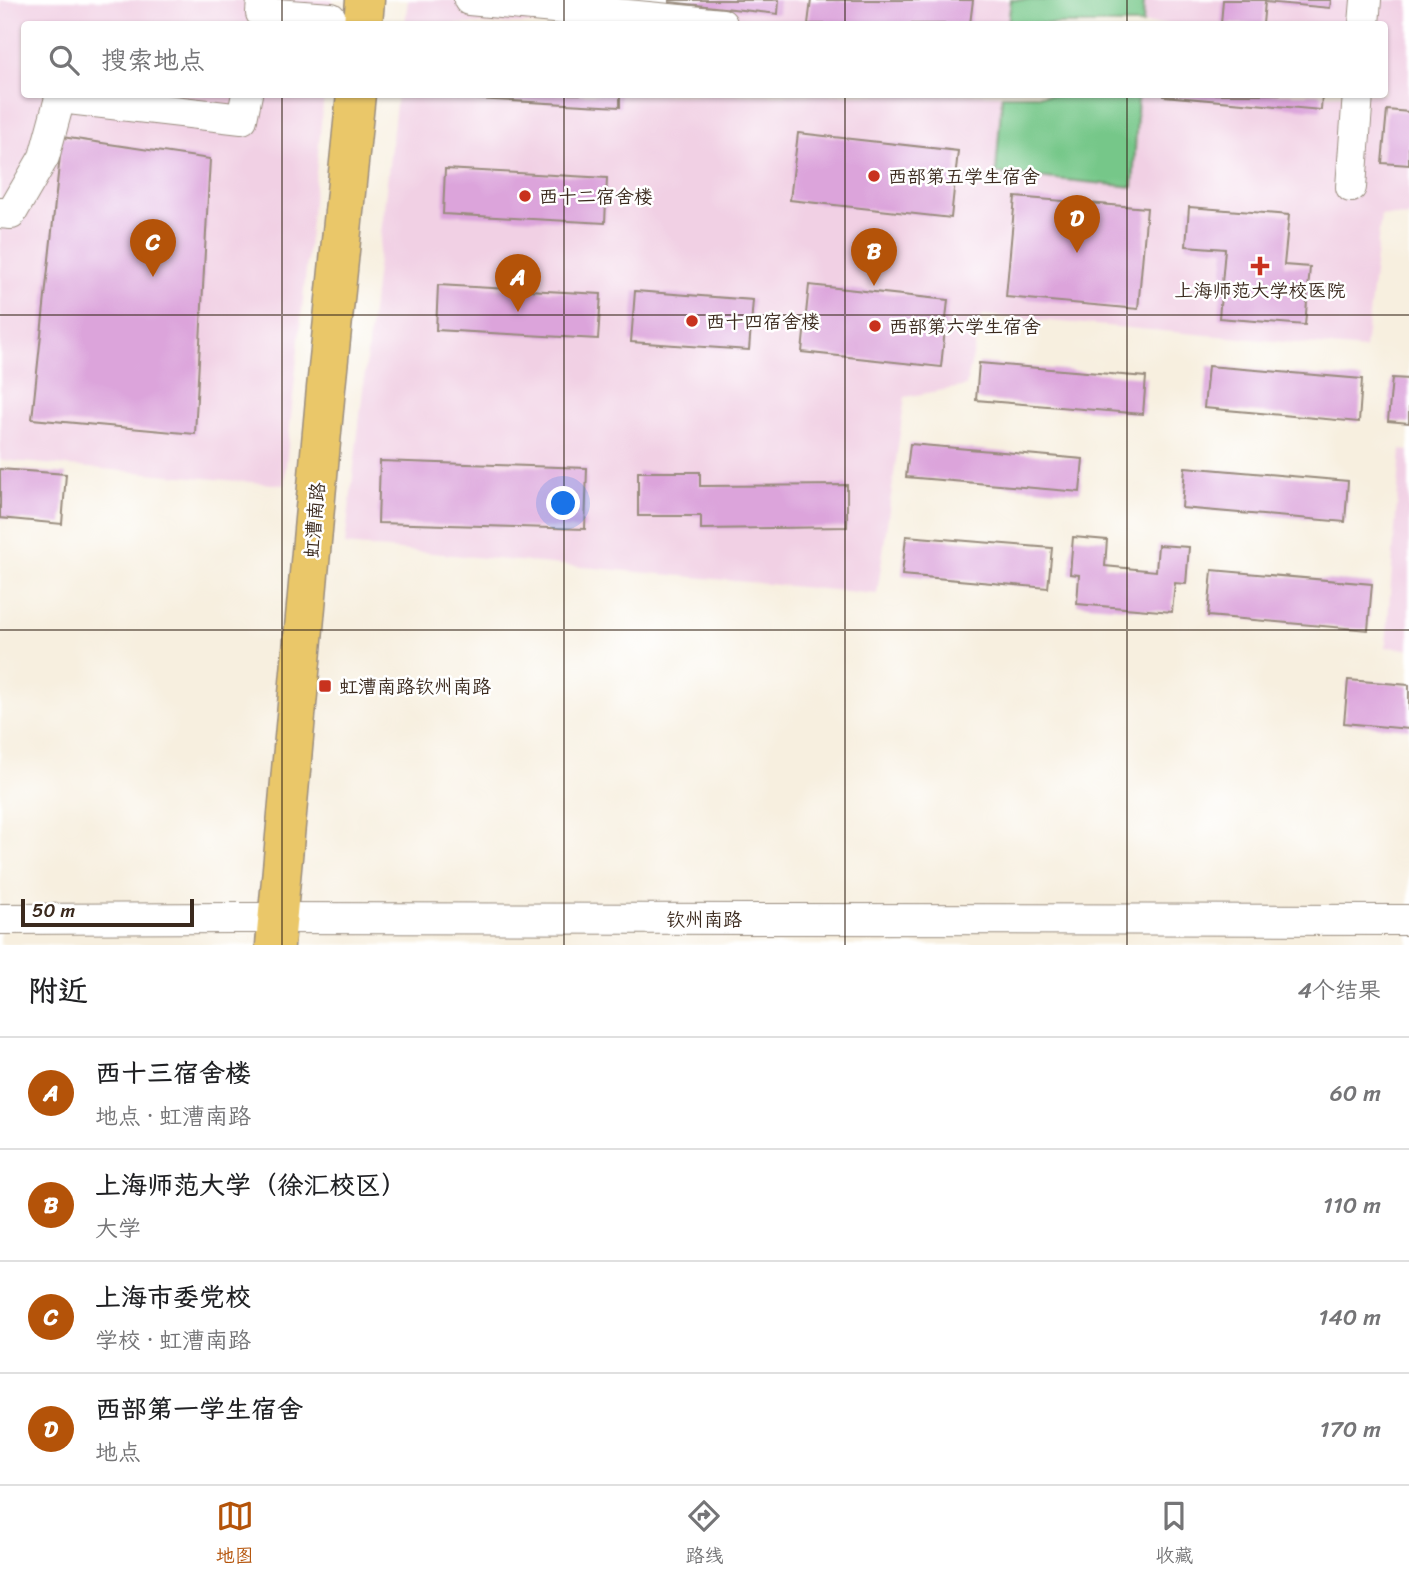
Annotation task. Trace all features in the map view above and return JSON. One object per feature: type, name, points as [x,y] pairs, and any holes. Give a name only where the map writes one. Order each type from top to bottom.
[{"type":"main road","points":[[347,21],[365,0]]},
{"type":"main road","name":"虹漕南路","points":[[276,932],[356,98]]},
{"type":"street","points":[[469,0],[690,21]]},
{"type":"street","points":[[1364,21],[1366,0]]},
{"type":"street","points":[[261,13],[347,21]]},
{"type":"street","points":[[0,213],[11,214],[44,157],[60,98],[242,119],[246,98]]},
{"type":"street","points":[[1351,187],[1358,98]]},
{"type":"street","name":"钦州南路","points":[[0,919],[276,932],[1409,920]]},
{"type":"shaded area","points":[[0,0],[333,0],[331,21],[21,21],[21,98],[324,98],[284,485],[0,460]]},
{"type":"shaded area","points":[[408,0],[1409,0],[1409,217],[1381,215],[1365,349],[982,315],[966,386],[905,397],[877,594],[345,545],[397,98],[1388,98],[1388,21],[405,21]]},
{"type":"shaded area","points":[[1401,450],[1409,451],[1409,649],[1386,647]]},
{"type":"green space","points":[[1011,0],[1144,0],[1143,21],[1008,21]]},
{"type":"green space","points":[[1002,98],[1138,98],[1133,187],[996,173]]},
{"type":"building","points":[[669,0],[779,0],[778,14]]},
{"type":"building","points":[[811,0],[973,0],[970,21],[808,21]]},
{"type":"building","points":[[1223,0],[1331,0],[1330,8],[1265,2],[1263,21],[1221,21]]},
{"type":"building","points":[[457,98],[620,98],[620,107]]},
{"type":"building","points":[[1186,98],[1322,98],[1321,110]]},
{"type":"building","points":[[1387,110],[1409,112],[1409,165],[1382,163]]},
{"type":"building","name":"西部第五学生宿舍","points":[[798,133],[958,151],[951,218],[790,200]]},
{"type":"building","points":[[62,137],[210,159],[195,434],[32,419]]},
{"type":"building","name":"西十二宿舍楼","points":[[445,169],[607,178],[605,223],[443,214]]},
{"type":"building","points":[[1015,197],[1147,208],[1138,309],[1006,297]]},
{"type":"building","name":"上海师范大学校医院","points":[[1189,207],[1289,215],[1284,265],[1310,267],[1305,325],[1219,318],[1225,249],[1186,246]]},
{"type":"building","points":[[438,285],[601,294],[598,339],[436,330]]},
{"type":"building","name":"西部第六学生宿舍","points":[[809,285],[948,300],[941,367],[802,352]]},
{"type":"building","name":"西十四宿舍楼","points":[[635,291],[753,300],[749,350],[631,342]]},
{"type":"building","points":[[979,363],[1146,377],[1143,414],[976,400]]},
{"type":"building","points":[[1208,366],[1362,379],[1359,422],[1204,408]]},
{"type":"building","points":[[1392,378],[1409,379],[1409,423],[1388,421]]},
{"type":"building","points":[[910,444],[1083,459],[1080,492],[906,477]]},
{"type":"building","points":[[380,461],[587,468],[585,529],[378,523]]},
{"type":"building","points":[[1185,467],[1348,481],[1345,522],[1182,508]]},
{"type":"building","points":[[0,469],[66,474],[62,524],[0,518]]},
{"type":"building","points":[[638,472],[700,472],[700,486],[847,485],[847,527],[701,529],[701,516],[638,516]]},
{"type":"building","points":[[906,536],[1052,548],[1048,588],[902,575]]},
{"type":"building","points":[[1073,537],[1107,540],[1105,566],[1156,571],[1158,545],[1189,547],[1186,584],[1175,583],[1172,612],[1077,604],[1079,575],[1070,574]]},
{"type":"building","points":[[1212,570],[1372,584],[1368,630],[1208,616]]},
{"type":"building","points":[[1348,680],[1409,685],[1409,729],[1344,723]]},
{"type":"place","name":"西部第五学生宿舍","points":[[874,176]]},
{"type":"place","name":"西十二宿舍楼","points":[[525,196]]},
{"type":"place","name":"西部第一学生宿舍","points":[[1077,253]]},
{"type":"place","name":"上海师范大学校医院","points":[[1260,266]]},
{"type":"place","name":"上海市委党校","points":[[153,277]]},
{"type":"place","name":"上海师范大学（徐汇校区）","points":[[874,286]]},
{"type":"place","name":"西十三宿舍楼","points":[[518,312]]},
{"type":"place","name":"西十四宿舍楼","points":[[692,321]]},
{"type":"place","name":"西部第六学生宿舍","points":[[875,326]]},
{"type":"place","name":"虹漕南路钦州南路","points":[[325,686]]}]
